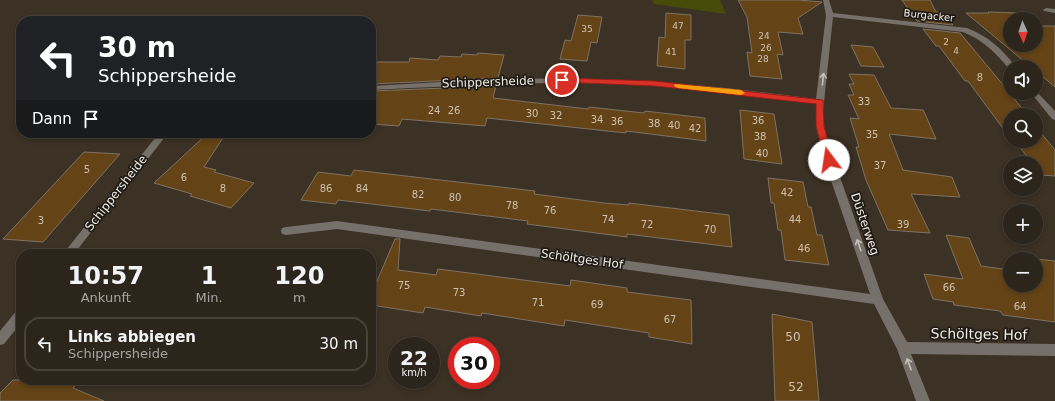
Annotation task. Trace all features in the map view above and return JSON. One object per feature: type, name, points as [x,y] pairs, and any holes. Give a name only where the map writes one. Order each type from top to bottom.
[{"type":"street","name":"Düsterweg","points":[[826,0],[830,15],[820,102],[820,126],[829,160],[878,300],[903,348],[923,401]]},
{"type":"street","points":[[1046,10],[1055,12]]},
{"type":"street","name":"Burgacker","points":[[830,15],[964,30],[980,35],[991,43],[1006,60]]},
{"type":"street","name":"Schippersheide","points":[[376,88],[498,81],[607,81],[663,84],[820,102]]},
{"type":"street","points":[[1040,100],[1055,117]]},
{"type":"street","name":"Schippersheide","points":[[72,249],[160,138]]},
{"type":"street","name":"Schöltges Hof","points":[[286,231],[337,225],[878,300]]},
{"type":"street","points":[[0,340],[16,320]]},
{"type":"street","name":"Schöltges Hof","points":[[903,348],[1055,350]]},
{"type":"green space","points":[[652,0],[720,0],[726,14],[654,4]]},
{"type":"building","points":[[738,0],[799,0],[822,2],[798,18],[803,34],[778,32],[783,55],[777,54],[782,79],[750,76],[747,52],[752,53],[747,17]]},
{"type":"building","points":[[902,0],[930,0],[936,12],[942,12],[953,25],[917,21]]},
{"type":"building","points":[[988,12],[1003,12],[1003,44],[966,13],[989,13]]},
{"type":"building","points":[[666,13],[691,15],[691,40],[685,40],[685,69],[657,66],[659,37],[665,38]]},
{"type":"building","points":[[578,15],[602,17],[597,43],[591,42],[587,61],[560,59],[565,40],[571,41]]},
{"type":"building","points":[[1043,26],[1055,26],[1055,87],[1043,77],[1043,60],[1023,60],[1013,52],[1043,52]]},
{"type":"building","points":[[923,29],[960,33],[1003,85],[1003,100],[1015,100],[1022,108],[1003,108],[1003,128],[968,81],[965,81],[939,46],[936,46]]},
{"type":"building","points":[[851,45],[873,47],[884,67],[861,66]]},
{"type":"building","points":[[478,53],[504,55],[498,78],[376,84],[376,62],[409,62],[410,58],[438,60],[440,56],[461,57],[462,54],[477,55]]},
{"type":"building","points":[[849,74],[874,75],[891,108],[923,110],[936,139],[889,134],[903,170],[952,177],[960,197],[911,194],[930,233],[888,230],[866,180],[856,147],[859,147],[850,118],[859,119],[848,95],[854,95],[849,84],[854,84]]},
{"type":"building","points":[[496,86],[493,98],[588,109],[589,107],[644,113],[645,111],[705,118],[706,141],[626,131],[626,133],[487,118],[485,126],[402,119],[399,126],[376,124],[376,91]]},
{"type":"building","points":[[740,110],[774,114],[782,164],[744,159]]},
{"type":"building","points":[[1043,135],[1055,150],[1055,176],[1043,175],[1043,156],[1027,156],[1020,148],[1043,148]]},
{"type":"building","points":[[203,138],[223,138],[204,167],[216,170],[214,172],[254,183],[231,208],[190,196],[192,194],[154,183]]},
{"type":"building","points":[[84,152],[120,154],[43,242],[3,239]]},
{"type":"building","points":[[354,170],[535,191],[534,194],[604,203],[629,205],[629,203],[729,215],[732,247],[627,234],[627,237],[527,224],[528,221],[431,209],[430,211],[338,200],[336,204],[301,200],[318,172],[351,176]]},
{"type":"building","points":[[768,178],[803,182],[808,207],[811,207],[817,235],[822,235],[829,265],[785,260],[781,230],[778,230],[774,203],[771,203]]},
{"type":"building","points":[[946,235],[969,238],[981,266],[1003,269],[1003,292],[1043,292],[1043,260],[1055,261],[1055,322],[1003,315],[1000,311],[954,305],[953,302],[933,299],[924,274],[963,279]]},
{"type":"building","points":[[395,239],[400,239],[398,270],[436,275],[438,269],[570,286],[571,280],[627,288],[627,292],[691,300],[692,344],[649,337],[649,333],[565,320],[564,326],[482,313],[481,316],[425,307],[423,313],[376,306],[376,283]]},
{"type":"building","points":[[772,314],[812,322],[819,401],[775,401]]},
{"type":"building","points":[[13,380],[16,380],[16,385],[76,385],[73,388],[104,401],[0,401],[0,393]]},
{"type":"slow traffic","points":[[678,86],[741,93]]},
{"type":"route","points":[[562,80],[655,84],[820,102],[820,126],[829,160]]}]
